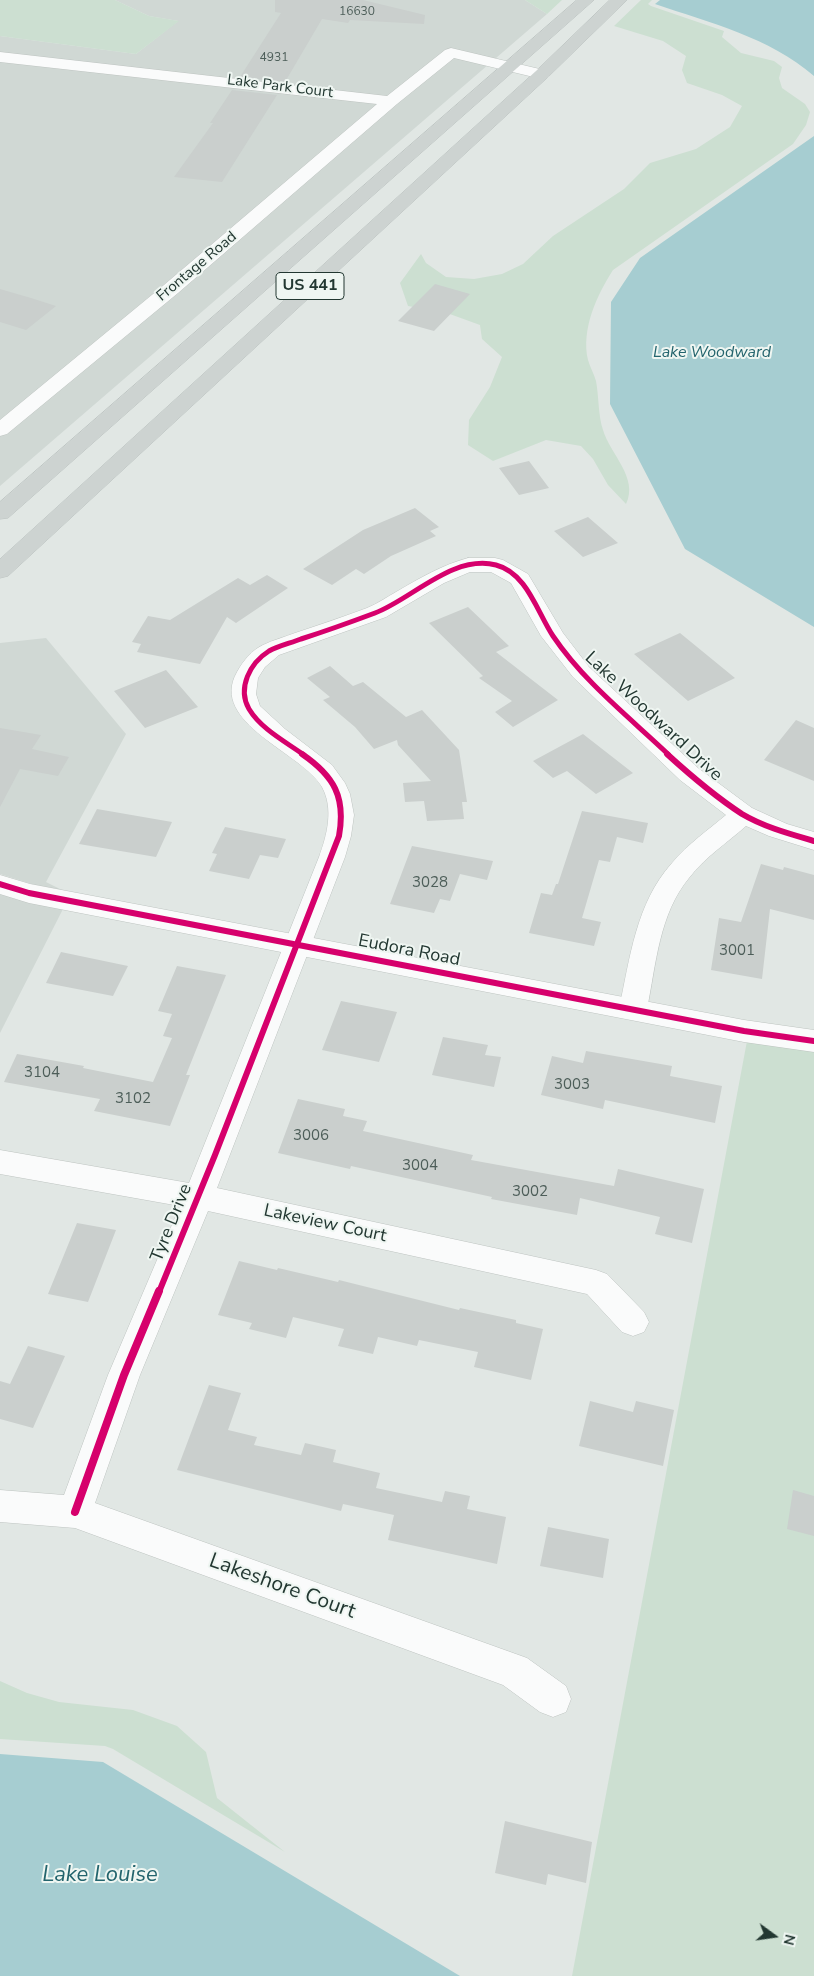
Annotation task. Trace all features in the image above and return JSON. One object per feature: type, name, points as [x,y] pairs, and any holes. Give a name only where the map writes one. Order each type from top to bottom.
[{"type":"main road","name":"US 441","points":[[0,513],[586,0]]},
{"type":"main road","name":"US 441","points":[[0,571],[542,74],[619,0]]},
{"type":"main road","points":[[173,412],[232,332],[236,320],[236,306]]},
{"type":"street","points":[[391,101],[451,53],[542,74]]},
{"type":"street","name":"Lake Park Court","points":[[0,57],[391,101]]},
{"type":"street","name":"Frontage Road","points":[[0,430],[171,289],[391,101]]},
{"type":"street","name":"Lake Woodward Drive","points":[[296,944],[340,838],[341,817],[339,798],[334,783],[326,772],[265,727],[251,713],[245,703],[243,694],[248,673],[259,658],[271,650],[378,612],[436,578],[468,565],[495,566],[508,571],[520,579],[553,636],[580,672],[689,774],[743,814],[778,830],[814,841]]},
{"type":"street","points":[[633,1009],[655,911],[667,886],[680,869],[743,814]]},
{"type":"street","name":"Eudora Road","points":[[0,884],[29,893],[744,1030],[814,1041]]},
{"type":"street","name":"Tyre Drive","points":[[75,1512],[124,1375],[199,1197],[296,944]]},
{"type":"street","name":"Lakeview Court","points":[[0,1162],[199,1197],[596,1283],[633,1322]]},
{"type":"street","name":"Lakeshore Court","points":[[0,1506],[75,1512],[514,1671],[553,1699]]},
{"type":"shaded area","points":[[115,0],[525,0],[547,14],[0,486],[0,36],[136,54],[178,21],[149,16]]},
{"type":"shaded area","points":[[46,638],[126,734],[46,882],[62,890],[35,885],[0,874],[0,643]]},
{"type":"shaded area","points":[[0,894],[63,909],[0,1033]]},
{"type":"green space","points":[[0,0],[115,0],[149,16],[179,21],[136,54],[0,36]]},
{"type":"green space","points":[[525,0],[562,0],[547,14]]},
{"type":"green space","points":[[641,0],[652,0],[648,4],[651,6],[724,31],[722,37],[741,53],[774,61],[782,67],[779,78],[782,88],[805,104],[810,112],[806,125],[793,144],[613,270],[601,290],[589,324],[586,348],[588,360],[596,381],[603,430],[622,466],[629,485],[626,504],[608,485],[593,459],[581,446],[546,440],[493,461],[468,445],[469,420],[490,387],[502,357],[482,339],[480,325],[447,313],[408,306],[400,283],[421,254],[426,263],[446,277],[474,279],[502,274],[523,264],[553,236],[624,189],[650,163],[696,149],[730,127],[742,106],[722,95],[687,83],[682,70],[686,56],[663,41],[614,26]]},
{"type":"green space","points":[[747,1041],[814,1051],[814,1976],[572,1976]]},
{"type":"green space","points":[[0,1681],[27,1693],[59,1702],[133,1710],[177,1726],[206,1752],[217,1798],[285,1852],[113,1749],[105,1746],[0,1739]]},
{"type":"water","points":[[660,0],[814,0],[814,76],[797,62],[758,41],[738,32],[655,4]]},
{"type":"water","name":"Lake Woodward","points":[[814,136],[814,627],[685,549],[610,404],[611,302],[640,258]]},
{"type":"water","name":"Lake Louise","points":[[0,1754],[103,1762],[460,1976],[0,1976]]},
{"type":"building","points":[[275,0],[363,0],[425,15],[424,24],[350,20],[348,23],[322,19],[285,82],[240,77],[281,13],[275,12]]},
{"type":"building","points":[[232,90],[277,95],[222,182],[174,177],[213,123],[210,123]]},
{"type":"building","points":[[435,284],[470,294],[434,331],[398,321]]},
{"type":"building","points":[[0,289],[56,306],[26,330],[0,322]]},
{"type":"building","points":[[529,461],[549,488],[519,495],[499,468]]},
{"type":"building","points":[[415,508],[439,527],[430,531],[436,536],[391,556],[364,574],[356,569],[332,585],[303,569],[363,530]]},
{"type":"building","points":[[588,517],[618,543],[583,557],[554,531]]},
{"type":"building","points":[[267,575],[288,588],[236,623],[227,617],[200,664],[137,652],[141,644],[132,642],[148,616],[170,620],[238,578],[250,585]]},
{"type":"building","points":[[468,607],[509,646],[496,652],[558,700],[513,727],[495,712],[512,701],[479,678],[483,676],[429,623]]},
{"type":"building","points":[[680,633],[735,678],[688,701],[634,654]]},
{"type":"building","points":[[330,666],[353,686],[363,682],[406,717],[422,710],[459,750],[467,802],[462,802],[464,819],[427,821],[424,801],[405,802],[403,783],[431,781],[398,745],[397,740],[374,749],[355,727],[323,700],[330,697],[307,678]]},
{"type":"building","points":[[166,670],[198,707],[145,728],[114,691]]},
{"type":"building","points":[[796,720],[814,728],[814,781],[764,760]]},
{"type":"building","points":[[0,728],[41,735],[32,749],[69,757],[58,776],[20,769],[0,807]]},
{"type":"building","points":[[583,734],[633,773],[596,794],[567,771],[553,778],[533,761]]},
{"type":"building","points":[[97,809],[172,822],[156,857],[79,844]]},
{"type":"building","points":[[582,811],[648,823],[643,843],[617,837],[610,862],[599,860],[582,918],[601,922],[594,946],[529,933],[541,893],[552,895],[556,884],[558,884]]},
{"type":"building","points":[[225,827],[286,839],[278,858],[260,855],[249,879],[209,871],[217,854],[212,853]]},
{"type":"building","points":[[412,846],[493,861],[487,880],[460,874],[450,901],[440,899],[434,913],[390,904]]},
{"type":"building","points":[[761,864],[783,870],[784,867],[814,875],[814,920],[770,909],[762,979],[711,970],[719,918],[741,922]]},
{"type":"building","points":[[61,952],[128,966],[113,996],[46,983]]},
{"type":"building","points":[[177,966],[226,975],[186,1075],[190,1075],[170,1126],[94,1111],[100,1099],[4,1082],[17,1054],[84,1066],[83,1068],[153,1082],[172,1038],[163,1036],[172,1014],[158,1011]]},
{"type":"building","points":[[341,1001],[397,1012],[379,1062],[322,1050]]},
{"type":"building","points":[[443,1037],[488,1045],[485,1055],[501,1057],[494,1087],[432,1075]]},
{"type":"building","points":[[586,1051],[672,1066],[670,1076],[722,1086],[715,1123],[605,1100],[603,1109],[541,1095],[552,1056],[583,1063]]},
{"type":"building","points":[[298,1099],[345,1109],[343,1116],[367,1121],[363,1131],[473,1155],[471,1160],[614,1186],[618,1169],[704,1189],[692,1243],[655,1234],[660,1217],[580,1198],[577,1215],[491,1199],[492,1197],[351,1166],[350,1169],[278,1153]]},
{"type":"building","points":[[77,1223],[116,1230],[88,1302],[48,1294]]},
{"type":"building","points":[[239,1261],[338,1282],[339,1280],[459,1310],[460,1308],[516,1320],[516,1323],[543,1329],[531,1380],[474,1367],[478,1352],[419,1340],[417,1346],[378,1337],[373,1354],[338,1346],[344,1329],[293,1317],[286,1338],[249,1329],[252,1323],[218,1315]]},
{"type":"building","points":[[28,1346],[65,1356],[33,1428],[0,1419],[0,1381],[10,1384]]},
{"type":"building","points":[[209,1385],[241,1393],[228,1430],[257,1437],[254,1445],[301,1455],[305,1443],[336,1450],[333,1462],[380,1473],[376,1488],[442,1502],[445,1491],[470,1496],[467,1509],[506,1517],[497,1564],[388,1540],[394,1515],[343,1504],[341,1511],[177,1470]]},
{"type":"building","points":[[590,1401],[633,1412],[636,1401],[674,1410],[663,1466],[579,1446]]},
{"type":"building","points":[[793,1490],[814,1496],[814,1536],[787,1529]]},
{"type":"building","points":[[548,1527],[609,1539],[603,1578],[540,1566]]},
{"type":"building","points":[[505,1821],[592,1842],[586,1883],[548,1874],[546,1885],[495,1873]]},
{"type":"cycle path","points":[[75,1512],[124,1375],[190,1218],[339,836],[341,804],[333,783],[323,771],[276,735],[249,709],[244,694],[246,678],[250,670],[260,659],[271,650],[378,612],[453,570],[468,565],[495,565],[520,579],[553,636],[581,672],[689,774],[743,814],[778,830],[814,841]]},
{"type":"cycle path","points":[[0,884],[29,893],[744,1031],[814,1041]]}]
